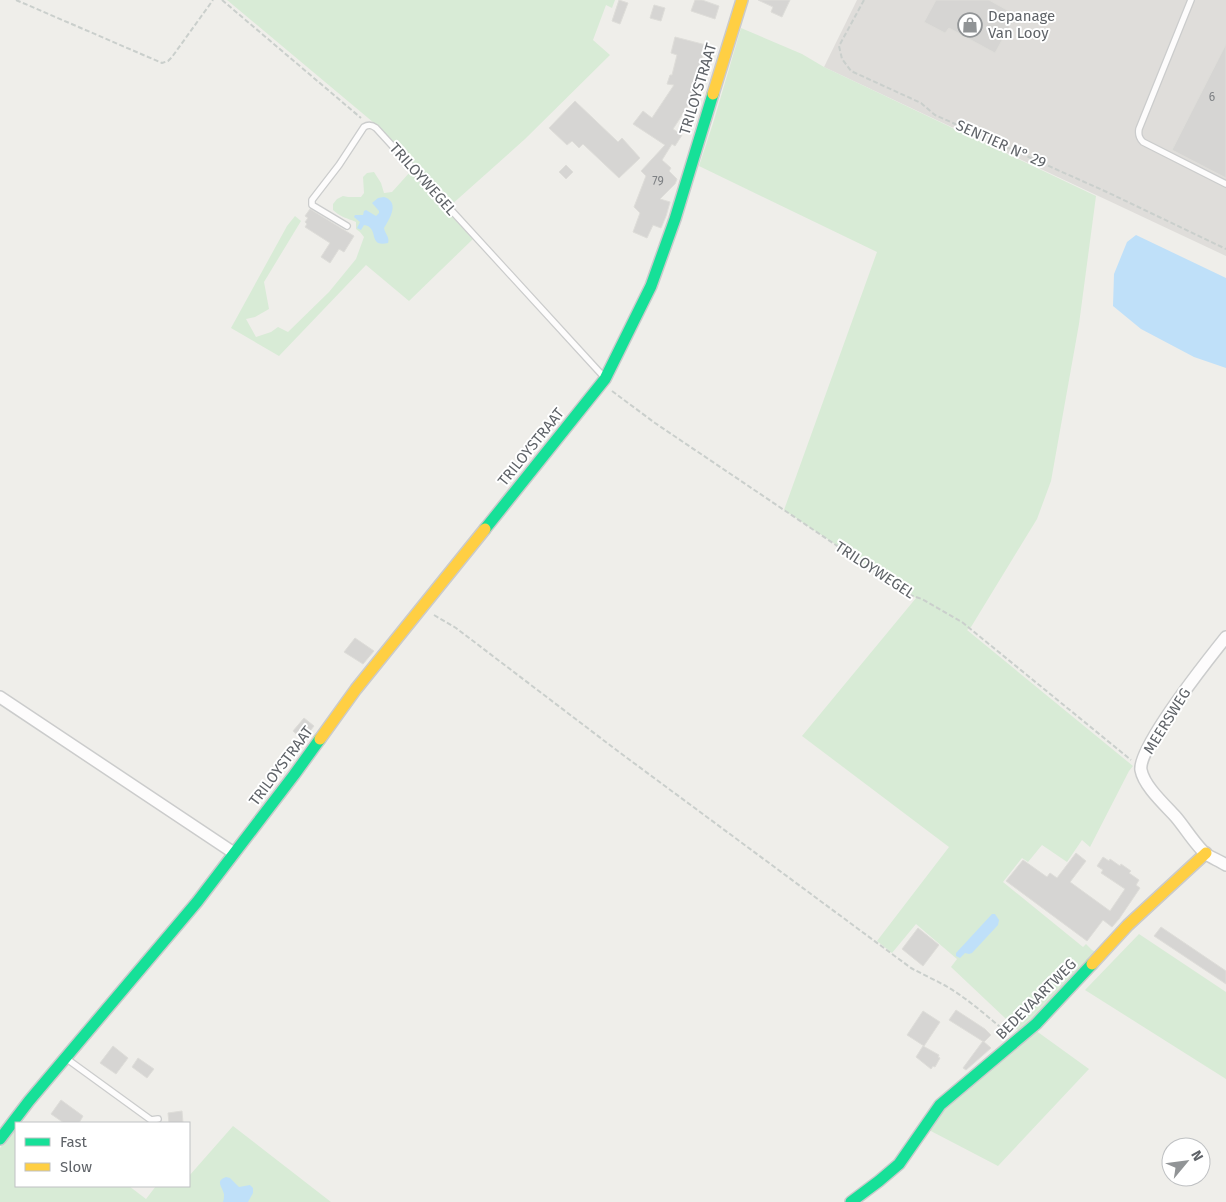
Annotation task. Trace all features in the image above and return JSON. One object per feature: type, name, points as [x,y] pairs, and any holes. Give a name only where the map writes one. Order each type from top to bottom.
[{"type":"street","name":"TRILOYSTRAAT","points":[[0,1139],[121,990],[197,902],[294,775],[356,689],[603,381],[651,286],[675,219],[742,0]]},
{"type":"street","name":"MEERSWEG","points":[[1206,854],[1148,785],[1140,768],[1159,729],[1201,667],[1226,637]]},
{"type":"street","points":[[0,696],[234,853]]},
{"type":"street","points":[[1206,854],[1226,865]]},
{"type":"street","name":"BEDEVAARTWEG","points":[[851,1202],[899,1164],[940,1105],[1036,1024],[1128,925],[1206,854]]},
{"type":"lane","points":[[1191,0],[1138,134],[1143,142],[1226,184]]},
{"type":"lane","points":[[347,226],[312,205],[312,200],[367,125]]},
{"type":"lane","name":"TRILOYWEGEL","points":[[367,125],[372,125],[376,128],[603,381]]},
{"type":"lane","points":[[65,1058],[151,1120],[158,1119]]},
{"type":"path","points":[[16,0],[162,63],[172,57],[212,0]]},
{"type":"path","points":[[222,0],[367,125]]},
{"type":"path","name":"SENTIER N° 29","points":[[864,0],[839,46],[842,59],[851,71],[921,103],[934,114],[1110,193],[1226,249]]},
{"type":"path","name":"TRILOYWEGEL","points":[[603,381],[655,423],[910,595],[962,622],[1140,768]]},
{"type":"path","points":[[421,608],[456,628],[619,752],[894,956],[911,968],[947,986],[1018,1040]]},
{"type":"shaded area","points":[[857,0],[1226,0],[1226,256],[824,67]]},
{"type":"green space","points":[[227,0],[615,0],[612,8],[606,5],[593,40],[610,55],[525,139],[450,206],[380,128]]},
{"type":"green space","points":[[741,28],[802,54],[824,67],[1096,196],[1079,324],[1051,481],[1037,519],[971,627],[967,630],[1133,766],[1090,847],[1082,840],[1067,862],[1042,845],[1028,862],[1022,858],[1003,882],[1083,947],[1086,944],[1096,952],[1022,1034],[951,967],[957,959],[916,924],[892,953],[877,941],[949,847],[802,736],[916,598],[784,510],[877,252],[699,166]]},
{"type":"green space","points":[[374,172],[381,183],[384,193],[392,192],[410,172],[473,239],[409,301],[366,265],[279,356],[231,328],[287,226],[295,216],[301,221],[264,282],[269,309],[255,317],[246,319],[256,337],[271,332],[278,327],[288,332],[329,292],[356,259],[364,237],[356,229],[356,222],[341,216],[333,210],[333,204],[343,196],[361,197],[364,193],[363,177],[367,173]]},
{"type":"green space","points":[[1139,934],[1226,992],[1226,1079],[1085,990]]},
{"type":"green space","points":[[1035,1030],[1089,1069],[998,1166],[927,1129],[940,1111]]},
{"type":"green space","points":[[233,1126],[331,1202],[0,1202],[0,1148],[15,1128],[15,1187],[130,1187],[146,1199],[155,1187],[190,1187],[190,1175]]},
{"type":"water","points":[[384,197],[389,199],[393,206],[391,215],[384,228],[388,243],[382,244],[375,240],[372,229],[369,227],[364,225],[361,230],[357,228],[360,222],[354,217],[355,215],[363,215],[366,210],[376,216],[379,211],[372,203],[378,198]]},
{"type":"water","points":[[1136,235],[1226,278],[1226,368],[1194,357],[1141,329],[1113,306],[1114,274],[1127,242]]},
{"type":"water","points":[[992,914],[995,914],[999,920],[998,925],[972,953],[965,953],[960,958],[956,956],[956,953]]},
{"type":"water","points":[[226,1177],[230,1178],[239,1187],[250,1185],[253,1188],[253,1193],[248,1202],[223,1202],[224,1194],[220,1182]]},
{"type":"building","points":[[619,0],[628,3],[620,24],[612,21]]},
{"type":"building","points":[[695,0],[702,0],[719,6],[715,19],[691,11]]},
{"type":"building","points":[[758,0],[790,0],[782,17],[771,12],[773,7]]},
{"type":"building","name":"Depanage Van Looy","points":[[936,0],[989,0],[1016,15],[995,53],[949,28],[945,33],[924,22]]},
{"type":"building","points":[[654,5],[665,8],[661,21],[650,18]]},
{"type":"building","points":[[675,37],[706,45],[688,106],[673,129],[682,135],[675,146],[672,144],[662,160],[671,168],[669,171],[677,179],[675,184],[660,199],[670,202],[666,216],[661,228],[653,225],[647,238],[633,232],[640,213],[634,207],[646,176],[641,171],[665,145],[633,124],[643,111],[652,118],[674,85],[667,84],[670,75],[672,75],[677,55],[671,53]]},
{"type":"building","points":[[1226,44],[1226,178],[1172,150]]},
{"type":"building","points":[[575,101],[618,142],[622,138],[640,158],[619,178],[583,144],[579,148],[572,141],[567,145],[549,128]]},
{"type":"building","points":[[566,165],[573,172],[566,179],[559,172]]},
{"type":"building","points":[[310,209],[354,236],[344,252],[339,249],[330,263],[321,257],[330,243],[305,227],[307,224],[305,222],[308,218],[305,216]]},
{"type":"building","points":[[355,638],[374,651],[363,664],[344,652]]},
{"type":"building","points":[[304,718],[314,726],[303,740],[293,731]]},
{"type":"building","points":[[1076,853],[1086,861],[1070,882],[1110,911],[1125,889],[1101,873],[1103,870],[1097,866],[1103,857],[1109,861],[1110,859],[1120,866],[1121,864],[1131,871],[1129,873],[1139,880],[1136,885],[1140,888],[1112,927],[1103,920],[1087,941],[1006,881],[1023,860],[1047,877],[1050,873],[1057,878]]},
{"type":"building","points":[[1161,927],[1226,971],[1226,984],[1154,936]]},
{"type":"building","points":[[918,928],[939,945],[923,966],[902,949]]},
{"type":"building","points":[[956,1010],[991,1035],[984,1042],[949,1020]]},
{"type":"building","points":[[923,1011],[940,1022],[924,1046],[907,1035]]},
{"type":"building","points":[[983,1041],[991,1048],[966,1070],[963,1068]]},
{"type":"building","points":[[113,1046],[128,1058],[116,1074],[100,1063]]},
{"type":"building","points":[[923,1046],[939,1055],[938,1057],[940,1058],[935,1067],[933,1066],[931,1069],[916,1057]]},
{"type":"building","points":[[138,1058],[154,1069],[147,1078],[132,1067]]},
{"type":"building","points":[[61,1100],[83,1116],[80,1122],[63,1122],[51,1114]]},
{"type":"building","points":[[182,1111],[183,1122],[169,1122],[168,1113]]},
{"type":"traffic: fast","points":[[485,529],[605,379],[651,286],[675,219],[713,94]]},
{"type":"traffic: fast","points":[[0,1139],[29,1101],[197,902],[320,739]]},
{"type":"traffic: fast","points":[[851,1202],[899,1164],[940,1105],[1036,1024],[1092,964]]},
{"type":"traffic: slow","points":[[713,94],[742,0]]},
{"type":"traffic: slow","points":[[320,739],[356,689],[485,529]]},
{"type":"traffic: slow","points":[[1092,964],[1128,925],[1206,853]]},
{"type":"place","name":"Depanage Van Looy","points":[[970,25]]}]
